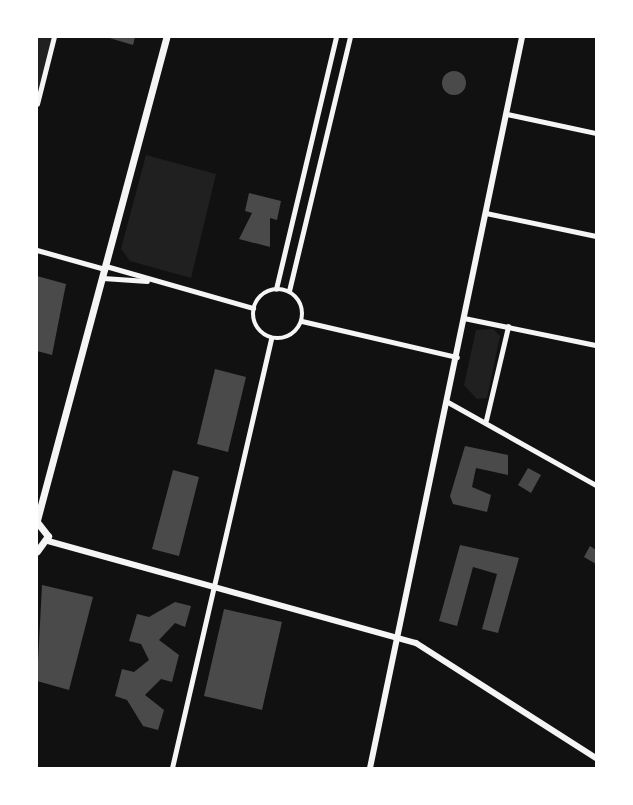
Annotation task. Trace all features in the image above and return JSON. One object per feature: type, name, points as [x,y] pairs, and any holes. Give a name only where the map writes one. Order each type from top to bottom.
[{"type":"main road","points":[[37,551],[48,541],[37,521],[166,37]]},
{"type":"street","points":[[37,104],[54,37]]},
{"type":"street","points":[[276,289],[336,37]]},
{"type":"street","points":[[289,291],[350,37]]},
{"type":"street","points":[[370,768],[522,37]]},
{"type":"street","points":[[331,58],[344,61]]},
{"type":"street","points":[[507,114],[596,132]]},
{"type":"street","points":[[301,185],[314,188]]},
{"type":"street","points":[[486,213],[596,236]]},
{"type":"street","points":[[37,250],[253,308]]},
{"type":"street","points":[[103,278],[148,281]]},
{"type":"street","points":[[276,289],[289,291],[302,307],[302,321],[287,337],[271,338],[256,327],[253,308],[259,297],[276,289]]},
{"type":"street","points":[[464,318],[596,345]]},
{"type":"street","points":[[302,321],[457,357]]},
{"type":"street","points":[[486,420],[508,327]]},
{"type":"street","points":[[172,768],[271,338]]},
{"type":"street","points":[[448,402],[486,420],[596,485]]},
{"type":"street","points":[[48,541],[214,584],[397,636],[468,671],[596,758]]},
{"type":"shaded area","points":[[37,37],[54,37],[37,104]]},
{"type":"shaded area","points":[[146,155],[216,174],[191,278],[130,261],[121,249]]},
{"type":"shaded area","points":[[493,329],[500,336],[487,398],[477,399],[464,385],[476,330]]},
{"type":"building","points":[[106,37],[135,37],[133,45]]},
{"type":"building","points":[[454,71],[462,75],[466,83],[462,91],[454,95],[446,91],[442,83],[446,75]]},
{"type":"building","points":[[249,193],[281,201],[277,220],[270,218],[270,247],[239,239],[252,213],[245,211]]},
{"type":"building","points":[[37,276],[66,284],[52,355],[37,351]]},
{"type":"building","points":[[215,369],[246,377],[228,452],[197,444]]},
{"type":"building","points":[[465,446],[508,455],[508,475],[476,468],[472,487],[491,495],[487,512],[453,504],[450,496]]},
{"type":"building","points":[[528,468],[541,475],[531,493],[518,485]]},
{"type":"building","points":[[173,470],[199,477],[179,556],[152,549]]},
{"type":"building","points":[[460,545],[519,558],[498,633],[482,629],[497,574],[473,567],[457,626],[439,621]]},
{"type":"building","points":[[590,546],[596,550],[596,564],[584,557]]},
{"type":"building","points":[[42,585],[93,597],[69,690],[37,681]]},
{"type":"building","points":[[175,602],[191,606],[185,627],[175,623],[159,640],[179,655],[172,682],[161,679],[145,695],[164,710],[158,730],[143,726],[127,700],[115,696],[122,669],[134,672],[149,660],[141,644],[129,641],[137,614],[149,617]]},
{"type":"building","points":[[224,609],[282,622],[262,710],[204,696]]}]
